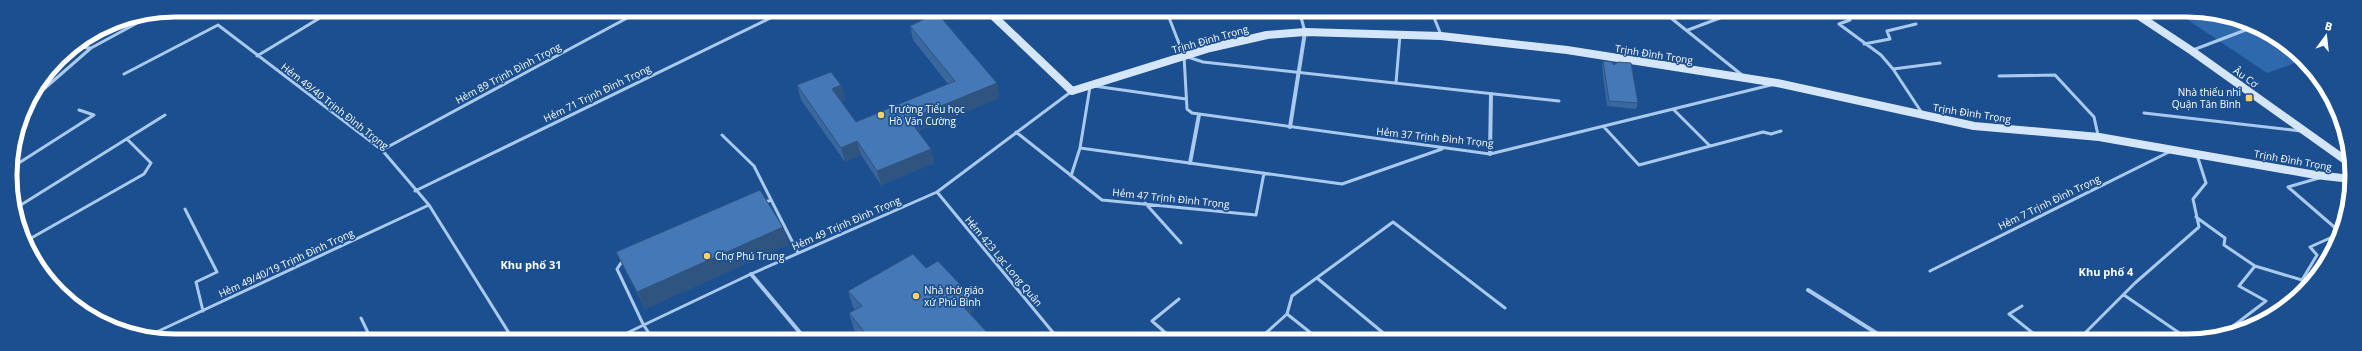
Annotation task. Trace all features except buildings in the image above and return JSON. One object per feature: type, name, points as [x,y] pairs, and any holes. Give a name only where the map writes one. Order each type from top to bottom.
[{"type":"street","points":[[994,17],[1072,92]]},
{"type":"street","name":"Âu Cơ","points":[[2141,17],[2192,51],[2344,160]]},
{"type":"street","points":[[1290,127],[1305,32]]},
{"type":"street","name":"Trịnh Đình Trọng","points":[[1072,92],[1184,56],[1249,38],[1305,32],[1441,36],[1747,78],[1777,83],[1974,126],[2099,137],[2196,152],[2345,178]]},
{"type":"street","points":[[1490,154],[1491,94]]},
{"type":"street","points":[[1190,163],[1199,115]]},
{"type":"street","points":[[751,274],[801,334]]},
{"type":"street","points":[[1808,290],[1878,334]]},
{"type":"lane","points":[[257,56],[321,17]]},
{"type":"lane","name":"Hẻm 89 Trịnh Đình Trọng","points":[[382,150],[629,17]]},
{"type":"lane","name":"Hẻm 71 Trịnh Đình Trọng","points":[[415,191],[773,17]]},
{"type":"lane","points":[[1169,17],[1184,56],[1187,109],[1199,115]]},
{"type":"lane","points":[[1301,17],[1305,32]]},
{"type":"lane","points":[[1434,17],[1441,36]]},
{"type":"lane","points":[[1670,17],[1747,78]]},
{"type":"lane","points":[[1688,30],[1722,17]]},
{"type":"lane","points":[[1847,17],[1850,20],[1839,24],[1864,44],[1881,55],[1893,69],[1924,116]]},
{"type":"lane","points":[[41,92],[91,48],[142,21]]},
{"type":"lane","points":[[1864,44],[1890,39],[1887,31],[1916,24]]},
{"type":"lane","name":"Hẻm 49/40 Trịnh Đình Trọng","points":[[124,74],[218,25],[382,150],[415,191],[429,205],[510,334]]},
{"type":"lane","points":[[2192,51],[2248,29]]},
{"type":"lane","points":[[1396,83],[1400,34]]},
{"type":"lane","points":[[82,47],[91,48]]},
{"type":"lane","points":[[1184,56],[1203,62],[1559,101]]},
{"type":"lane","points":[[1893,69],[1940,63]]},
{"type":"lane","points":[[1999,76],[2055,75],[2094,117],[2099,137]]},
{"type":"lane","name":"Hẻm 37 Trịnh Đình Trọng","points":[[1199,115],[1490,154],[1674,110],[1777,83]]},
{"type":"lane","points":[[1071,176],[1080,148],[1090,86],[1186,99]]},
{"type":"lane","name":"Hẻm 49 Trịnh Đình Trọng","points":[[624,334],[751,274],[937,192],[1072,92]]},
{"type":"lane","points":[[17,164],[94,115],[78,110]]},
{"type":"lane","points":[[1674,110],[1710,146]]},
{"type":"lane","points":[[2144,113],[2305,132]]},
{"type":"lane","points":[[20,206],[165,115]]},
{"type":"lane","points":[[1604,127],[1639,165],[1763,132],[1771,134],[1781,131]]},
{"type":"lane","name":"Hẻm 47 Trịnh Đình Trọng","points":[[1016,132],[1102,200],[1256,215],[1264,173]]},
{"type":"lane","points":[[722,135],[754,166],[798,253]]},
{"type":"lane","points":[[30,239],[144,174],[150,168],[151,163],[127,139]]},
{"type":"lane","points":[[1080,148],[1342,184],[1444,148]]},
{"type":"lane","name":"Hẻm 7 Trịnh Đình Trọng","points":[[1930,271],[2176,149]]},
{"type":"lane","points":[[2084,334],[2135,283],[2198,227],[2193,199],[2206,183],[2196,152]]},
{"type":"lane","points":[[2326,176],[2288,187],[2335,230]]},
{"type":"lane","name":"Hẻm 423 Lạc Long Quân","points":[[937,192],[1054,334]]},
{"type":"lane","points":[[756,206],[771,200]]},
{"type":"lane","points":[[1145,203],[1182,243]]},
{"type":"lane","name":"Hẻm 49/40/19 Trịnh Đình Trọng","points":[[155,333],[429,205]]},
{"type":"lane","points":[[185,209],[217,272],[196,282],[203,311]]},
{"type":"lane","points":[[2196,217],[2225,238],[2224,246],[2255,266],[2305,282]]},
{"type":"lane","points":[[1266,334],[1288,314],[1292,296],[1393,222],[1505,308]]},
{"type":"lane","points":[[2302,280],[2317,255],[2310,247],[2333,236]]},
{"type":"lane","points":[[625,258],[617,269],[643,324],[649,334]]},
{"type":"lane","points":[[2232,328],[2266,301],[2239,286],[2255,266]]},
{"type":"lane","points":[[1317,278],[1385,334]]},
{"type":"lane","points":[[2124,295],[2181,334]]},
{"type":"lane","points":[[1167,334],[1152,321],[1179,299]]},
{"type":"lane","points":[[2022,306],[2008,314],[2035,334]]},
{"type":"lane","points":[[1288,314],[1312,334]]},
{"type":"lane","points":[[361,318],[369,334]]},
{"type":"shaded area","name":"Nhà thiếu nhi Quận Tân Bình","points":[[2183,17],[2207,18],[2237,25],[2266,38],[2298,62],[2267,73]]},
{"type":"place","name":"Nhà thiếu nhi Quận Tân Bình","points":[[2249,98]]},
{"type":"place","name":"Trường Tiểu học Hồ Văn Cường","points":[[881,115]]},
{"type":"place","name":"Chợ Phú Trung","points":[[707,256]]},
{"type":"place","name":"Nhà thờ giáo xứ Phú Bình","points":[[916,296]]},
{"type":"district","name":"Khu phố 31","points":[[531,264]]},
{"type":"district","name":"Khu phố 4","points":[[2106,271]]}]
